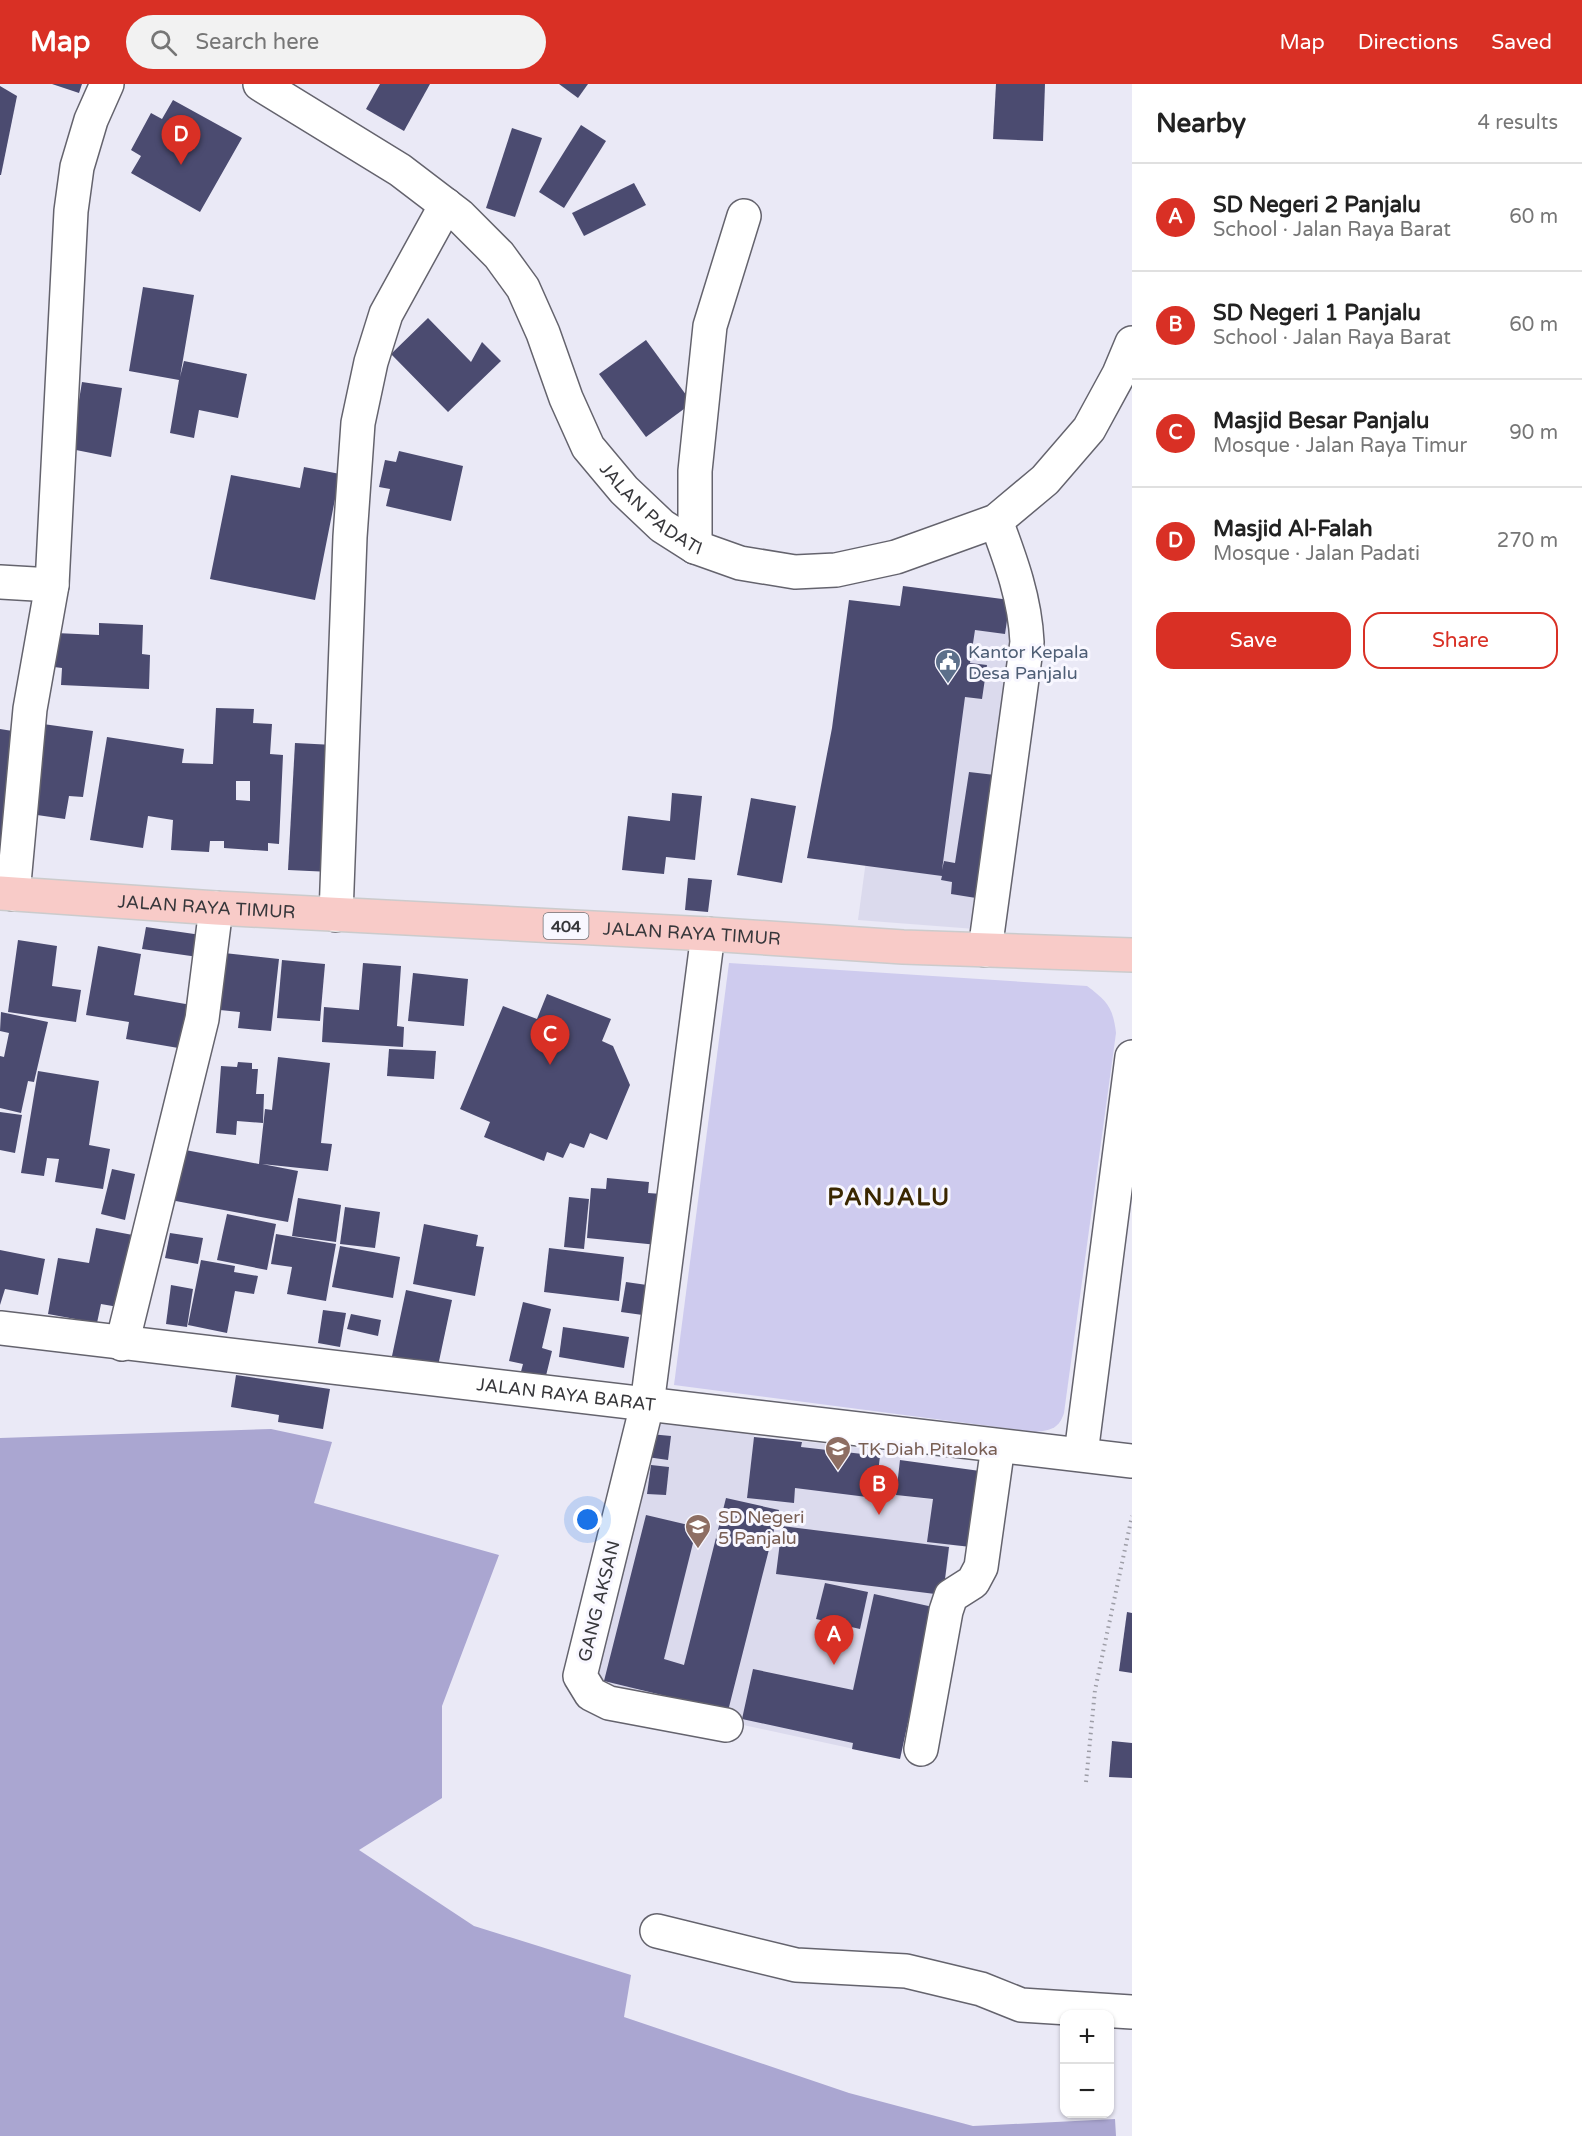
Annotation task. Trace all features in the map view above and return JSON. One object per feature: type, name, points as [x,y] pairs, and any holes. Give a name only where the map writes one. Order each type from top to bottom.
[{"type":"main road","name":"JALAN RAYA TIMUR","points":[[6,893],[216,908],[708,934],[903,947],[1132,955]]},
{"type":"street","points":[[6,893],[30,709],[52,585],[71,211],[77,166],[91,120],[107,84]]},
{"type":"street","name":"JALAN PADATI","points":[[260,84],[400,170],[446,205],[499,255],[523,288],[543,333],[566,398],[588,447],[624,490],[662,526],[695,548],[740,564],[795,572],[836,570],[896,557],[996,521],[1045,480],[1089,429],[1119,374],[1132,343]]},
{"type":"street","points":[[336,915],[350,537],[358,423],[371,362],[386,314],[446,205]]},
{"type":"street","points":[[695,548],[695,471],[710,326],[744,216]]},
{"type":"street","points":[[985,950],[1027,642],[1026,621],[1018,582],[996,521]]},
{"type":"street","points":[[0,582],[52,585]]},
{"type":"street","points":[[122,1344],[202,1019],[216,908]]},
{"type":"street","name":"GANG AKSAN","points":[[708,934],[647,1406],[580,1676],[591,1694],[609,1703],[726,1725]]},
{"type":"street","points":[[1082,1454],[1132,1057]]},
{"type":"street","name":"JALAN RAYA BARAT","points":[[0,1329],[1132,1461]]},
{"type":"street","points":[[921,1749],[946,1611],[951,1596],[974,1582],[981,1567],[998,1446]]},
{"type":"street","points":[[657,1931],[796,1965],[906,1971],[981,1989],[1022,2005],[1132,2012]]},
{"type":"path","points":[[1086,1782],[1095,1690],[1132,1515]]},
{"type":"shaded area","name":"Kantor Kepala Desa Panjalu","points":[[903,586],[1012,601],[999,777],[975,929],[858,920]]},
{"type":"shaded area","points":[[729,963],[1087,986],[1108,1005],[1116,1033],[1064,1413],[1060,1422],[1054,1427],[1036,1432],[674,1385]]},
{"type":"shaded area","points":[[647,1419],[755,1431],[747,1497],[793,1502],[802,1441],[901,1453],[897,1495],[976,1505],[971,1547],[950,1545],[943,1595],[933,1607],[900,1759],[609,1693],[595,1678]]},
{"type":"shaded area","points":[[271,1429],[332,1442],[314,1503],[499,1555],[442,1706],[442,1798],[359,1850],[474,1926],[631,1975],[624,2017],[849,2093],[973,2126],[1115,2119],[1116,2136],[0,2136],[0,1438]]},
{"type":"building","points":[[52,84],[82,84],[79,93]]},
{"type":"building","points":[[380,84],[430,84],[404,131],[366,109]]},
{"type":"building","points":[[559,84],[588,84],[578,98]]},
{"type":"building","points":[[996,84],[1045,84],[1043,141],[993,139]]},
{"type":"building","points":[[0,86],[17,96],[1,175],[0,175]]},
{"type":"building","points":[[173,100],[242,138],[200,212],[131,173],[141,156],[131,150],[151,113],[162,119]]},
{"type":"building","points":[[581,125],[606,141],[564,208],[539,192]]},
{"type":"building","points":[[512,128],[542,138],[515,217],[486,208]]},
{"type":"building","points":[[634,183],[646,205],[584,236],[572,213]]},
{"type":"building","points":[[143,287],[194,295],[180,377],[184,361],[247,374],[238,418],[199,410],[194,438],[170,433],[179,380],[129,371]]},
{"type":"building","points":[[428,318],[471,362],[482,342],[501,361],[448,412],[391,354]]},
{"type":"building","points":[[646,340],[692,403],[646,437],[599,374]]},
{"type":"building","points":[[82,382],[122,388],[111,457],[71,449]]},
{"type":"building","points":[[399,451],[463,466],[451,521],[386,506],[390,489],[379,487],[385,460],[396,462]]},
{"type":"building","points":[[304,467],[340,474],[315,600],[210,579],[231,475],[300,488]]},
{"type":"building","name":"Kantor Kepala Desa Panjalu","points":[[903,586],[1010,600],[1005,634],[975,630],[970,663],[987,665],[982,699],[965,697],[942,870],[944,861],[955,863],[969,772],[995,775],[976,898],[951,894],[952,882],[941,880],[942,876],[807,858],[832,728],[849,600],[900,606]]},
{"type":"building","points":[[99,623],[143,625],[142,654],[150,655],[149,689],[61,685],[62,668],[54,667],[56,633],[99,635]]},
{"type":"building","points":[[216,708],[254,709],[253,723],[272,724],[270,754],[283,755],[279,844],[268,843],[268,851],[224,848],[224,841],[210,841],[209,852],[171,850],[173,820],[148,816],[143,848],[90,840],[107,737],[184,749],[182,763],[213,764]],"holes":[[[236,781],[250,781],[250,801],[236,800]]]},
{"type":"building","points":[[36,723],[93,731],[83,797],[69,796],[65,819],[23,813]]},
{"type":"building","points":[[0,729],[19,732],[1,847],[0,847]]},
{"type":"building","points":[[295,743],[334,745],[331,872],[288,870]]},
{"type":"building","points":[[672,793],[702,796],[695,860],[666,857],[664,874],[622,870],[628,816],[670,821]]},
{"type":"building","points":[[751,798],[796,806],[782,883],[737,875]]},
{"type":"building","points":[[688,878],[712,880],[708,912],[685,910]]},
{"type":"building","points":[[146,927],[208,936],[205,958],[142,949]]},
{"type":"building","points":[[18,940],[57,946],[52,986],[81,990],[76,1022],[8,1012]]},
{"type":"building","points":[[98,946],[141,954],[134,995],[197,1006],[190,1050],[126,1039],[129,1022],[86,1015]]},
{"type":"building","points":[[215,952],[279,959],[271,1031],[238,1028],[240,1012],[210,1009]]},
{"type":"building","points":[[282,960],[325,964],[320,1021],[277,1018]]},
{"type":"building","points":[[363,963],[401,966],[397,1026],[404,1027],[403,1047],[322,1042],[324,1007],[359,1010]]},
{"type":"building","points":[[413,973],[468,979],[464,1026],[408,1021]]},
{"type":"building","points":[[547,994],[611,1019],[602,1041],[613,1046],[630,1085],[607,1140],[590,1133],[584,1148],[570,1143],[563,1158],[547,1152],[544,1161],[484,1137],[490,1122],[460,1109],[503,1006],[537,1019]]},
{"type":"building","points":[[1,1012],[48,1022],[34,1082],[28,1081],[21,1113],[0,1108],[0,1056],[4,1057],[9,1033],[0,1031]]},
{"type":"building","points":[[389,1049],[436,1051],[434,1079],[387,1076]]},
{"type":"building","points":[[278,1057],[330,1063],[321,1143],[332,1144],[328,1171],[262,1164],[298,1171],[288,1222],[165,1199],[175,1148],[259,1164],[265,1109],[272,1110]]},
{"type":"building","points":[[238,1062],[252,1063],[252,1069],[258,1069],[256,1094],[264,1094],[263,1123],[237,1121],[236,1135],[216,1133],[221,1066],[237,1067]]},
{"type":"building","points":[[38,1071],[99,1081],[89,1145],[110,1149],[103,1189],[55,1182],[59,1159],[47,1158],[44,1176],[21,1173]]},
{"type":"building","points":[[0,1112],[22,1115],[15,1153],[0,1150]]},
{"type":"building","points":[[112,1169],[135,1174],[125,1220],[101,1214]]},
{"type":"building","points":[[607,1178],[649,1182],[648,1193],[662,1194],[658,1245],[587,1238],[591,1188],[606,1189]]},
{"type":"building","points":[[569,1197],[589,1199],[584,1249],[564,1247]]},
{"type":"building","points":[[298,1198],[341,1205],[336,1242],[292,1236]]},
{"type":"building","points":[[345,1207],[380,1212],[375,1248],[340,1244]]},
{"type":"building","points":[[227,1214],[276,1224],[267,1270],[217,1260]]},
{"type":"building","points":[[424,1224],[478,1235],[476,1246],[484,1247],[475,1296],[413,1284]]},
{"type":"building","points":[[96,1228],[138,1236],[124,1308],[101,1304],[97,1323],[48,1314],[58,1258],[89,1263]]},
{"type":"building","points":[[170,1233],[203,1238],[198,1264],[165,1258]]},
{"type":"building","points":[[276,1234],[336,1244],[326,1301],[287,1294],[292,1267],[271,1264]]},
{"type":"building","points":[[340,1246],[400,1257],[393,1298],[332,1287]]},
{"type":"building","points":[[549,1248],[624,1257],[619,1301],[544,1292]]},
{"type":"building","points":[[0,1250],[45,1259],[38,1295],[5,1289],[0,1305]]},
{"type":"building","points":[[201,1260],[235,1266],[234,1272],[258,1276],[254,1294],[235,1291],[227,1333],[188,1325]]},
{"type":"building","points":[[626,1282],[654,1286],[650,1316],[621,1312]]},
{"type":"building","points":[[171,1285],[193,1289],[187,1327],[166,1324]]},
{"type":"building","points":[[406,1290],[452,1300],[438,1366],[392,1356]]},
{"type":"building","points":[[523,1302],[551,1309],[542,1348],[552,1351],[544,1384],[519,1379],[523,1364],[509,1361]]},
{"type":"building","points":[[323,1310],[346,1313],[340,1347],[318,1343]]},
{"type":"building","points":[[351,1314],[381,1320],[378,1336],[347,1329]]},
{"type":"building","points":[[563,1327],[629,1337],[624,1368],[559,1357]]},
{"type":"building","points":[[236,1375],[330,1389],[323,1429],[278,1422],[279,1415],[231,1407]]},
{"type":"building","points":[[650,1434],[671,1436],[668,1460],[647,1457]]},
{"type":"building","points":[[754,1437],[802,1442],[801,1447],[880,1456],[875,1498],[795,1488],[794,1503],[747,1498]]},
{"type":"building","points":[[900,1460],[980,1471],[971,1547],[927,1542],[933,1499],[896,1495]]},
{"type":"building","points":[[651,1465],[669,1467],[666,1495],[647,1494]]},
{"type":"building","points":[[726,1498],[779,1510],[728,1711],[604,1681],[646,1515],[697,1527],[664,1659],[684,1665]]},
{"type":"building","points":[[782,1526],[949,1547],[943,1595],[776,1574]]},
{"type":"building","points":[[825,1583],[868,1592],[860,1629],[816,1619]]},
{"type":"building","points":[[874,1594],[933,1607],[900,1759],[852,1749],[853,1743],[742,1719],[753,1669],[853,1690]]},
{"type":"building","points":[[1127,1612],[1132,1613],[1132,1673],[1119,1671]]},
{"type":"building","points":[[1112,1741],[1132,1743],[1132,1778],[1109,1777]]},
{"type":"place","name":"Masjid Al-Falah","points":[[181,165]]},
{"type":"place","name":"Kantor Kepala Desa Panjalu","points":[[948,685]]},
{"type":"place","name":"Masjid Besar Panjalu","points":[[550,1065]]},
{"type":"place","name":"TK Diah Pitaloka","points":[[838,1472]]},
{"type":"place","name":"SD Negeri 1 Panjalu","points":[[879,1515]]},
{"type":"place","name":"SD Negeri 5 Panjalu","points":[[698,1550]]},
{"type":"place","name":"SD Negeri 2 Panjalu","points":[[834,1665]]},
{"type":"district","name":"PANJALU","points":[[889,1197]]}]
